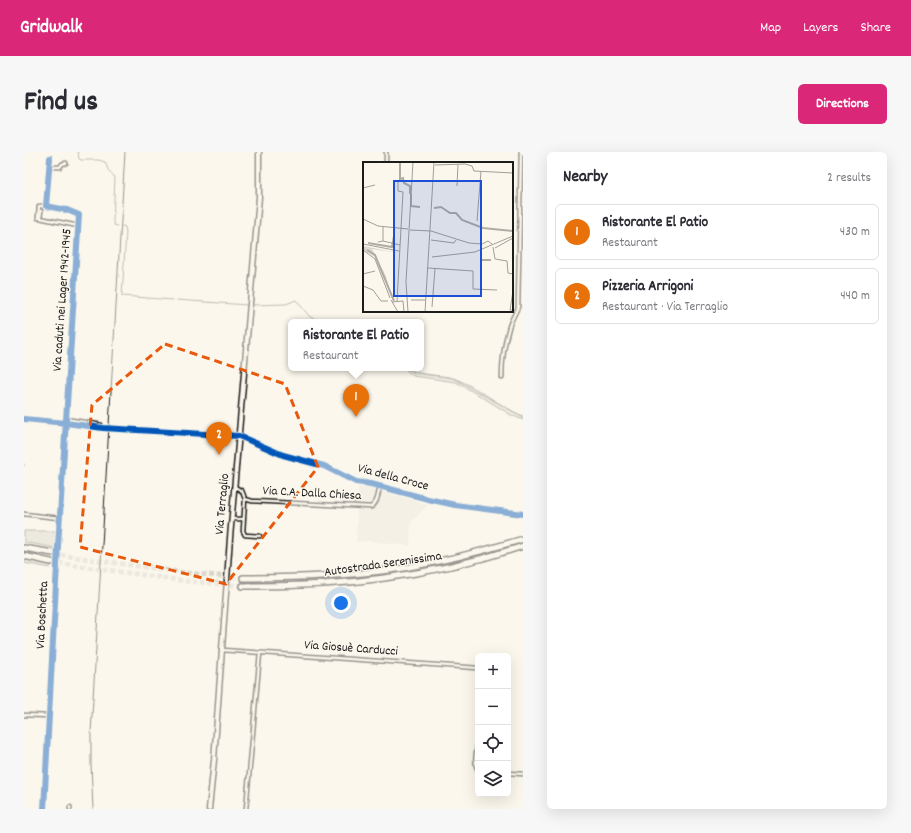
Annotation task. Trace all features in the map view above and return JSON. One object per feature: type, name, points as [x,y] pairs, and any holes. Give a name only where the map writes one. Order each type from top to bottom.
[{"type":"highway","name":"Autostrada Serenissima","points":[[243,578],[289,578],[404,568],[448,559],[523,539]]},
{"type":"highway","name":"Autostrada Serenissima","points":[[243,586],[334,584],[398,577],[491,557],[523,546]]},
{"type":"highway","points":[[24,548],[53,553]]},
{"type":"highway","points":[[24,556],[51,562]]},
{"type":"main road","name":"Via Terraglio","points":[[209,809],[259,197],[259,152]]},
{"type":"street","points":[[502,378],[502,358],[505,343],[518,307],[521,152]]},
{"type":"street","points":[[38,218],[39,206],[46,206],[50,158]]},
{"type":"street","points":[[49,167],[60,167],[62,164],[66,163]]},
{"type":"street","name":"Via caduti nei Lager 1942-1945","points":[[46,206],[67,210],[79,215],[66,421]]},
{"type":"street","name":"Via caduti nei Lager 1942-1945","points":[[41,210],[40,218],[78,226]]},
{"type":"street","points":[[24,419],[66,421],[102,426]]},
{"type":"street","name":"Via Boschetta","points":[[44,809],[56,567],[66,421]]},
{"type":"street","points":[[116,429],[239,436]]},
{"type":"street","name":"Via della Croce","points":[[239,436],[283,455],[324,466],[356,482],[380,486],[455,505],[523,514]]},
{"type":"street","name":"Via C.A. Dalla Chiesa","points":[[235,487],[241,490],[245,499],[266,502],[371,507],[377,501],[380,486]]},
{"type":"street","points":[[245,499],[243,531],[245,535],[260,536]]},
{"type":"street","points":[[24,514],[60,518]]},
{"type":"street","points":[[232,518],[243,519]]},
{"type":"street","name":"Via Giosuè Carducci","points":[[222,650],[475,668]]},
{"type":"street","points":[[246,809],[260,652]]},
{"type":"street","points":[[24,716],[48,716]]},
{"type":"street","points":[[511,773],[523,774]]},
{"type":"highlighted area","points":[[165,344],[285,384],[318,467],[226,584],[80,547],[92,405]]},
{"type":"shaded area","points":[[407,371],[453,378],[523,417],[523,420],[511,415],[456,382],[413,376]]},
{"type":"shaded area","points":[[358,485],[428,504],[411,523],[410,546],[368,541],[356,542]]},
{"type":"shaded area","points":[[24,531],[56,531],[55,548],[24,542]]},
{"type":"shaded area","points":[[24,559],[51,564],[50,568],[24,563]]},
{"type":"waterway","points":[[78,152],[79,159],[81,160],[99,160],[105,162],[109,172],[115,177],[113,222],[114,225],[117,226]]},
{"type":"waterway","points":[[122,226],[125,227],[126,232],[122,296],[173,300]]},
{"type":"waterway","points":[[177,300],[247,305]]},
{"type":"waterway","points":[[253,305],[286,304],[296,300],[310,317],[316,319]]},
{"type":"waterway","points":[[413,371],[418,374],[444,376],[456,379],[473,387],[523,416]]},
{"type":"waterway","points":[[362,479],[432,498],[511,510],[520,510]]},
{"type":"tunnel","points":[[103,428],[116,429]]},
{"type":"tunnel","points":[[53,554],[186,573],[243,578]]},
{"type":"tunnel","points":[[51,562],[185,581],[243,586]]},
{"type":"railway","points":[[93,809],[91,733],[125,152]]},
{"type":"cycle path","points":[[44,809],[58,546],[79,215],[67,210],[46,206],[50,158]]},
{"type":"cycle path","points":[[24,419],[103,428],[239,436],[283,455],[324,466],[356,482],[371,484],[455,505],[523,514]]},
{"type":"place","name":"Ristorante El Patio","points":[[356,417]]},
{"type":"place","name":"Pizzeria Arrigoni","points":[[219,455]]}]
